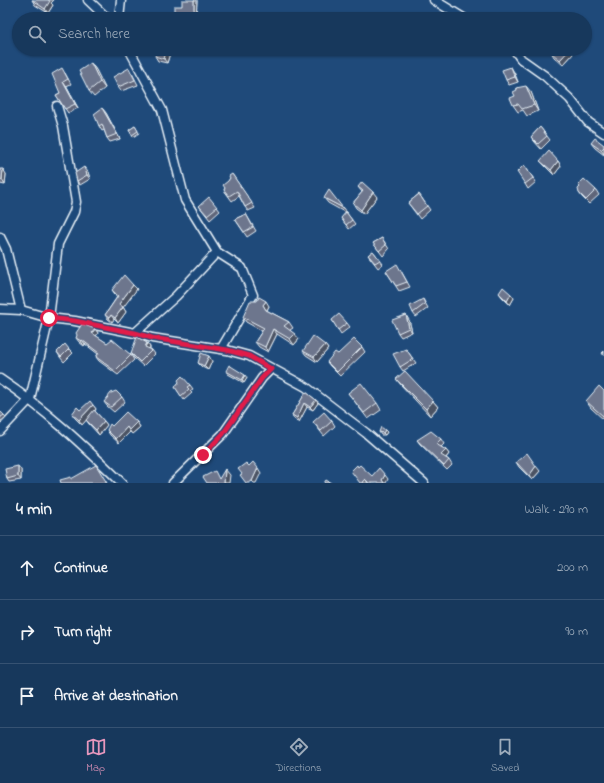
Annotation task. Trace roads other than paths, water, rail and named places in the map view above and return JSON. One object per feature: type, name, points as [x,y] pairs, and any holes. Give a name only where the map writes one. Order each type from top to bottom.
[{"type":"street","points":[[88,0],[101,12]]},
{"type":"street","points":[[120,12],[121,0]]},
{"type":"street","points":[[434,0],[454,12]]},
{"type":"street","points":[[133,56],[162,110],[185,200],[217,252],[242,268],[253,295],[221,349]]},
{"type":"street","points":[[520,56],[545,76],[570,99],[588,122],[604,133]]},
{"type":"street","points":[[0,431],[30,399],[49,318],[58,244],[74,212],[76,202],[63,126],[57,106]]},
{"type":"street","points":[[0,237],[6,249],[21,310]]},
{"type":"street","points":[[135,333],[176,296],[217,252]]},
{"type":"street","points":[[0,309],[21,310],[49,318],[75,321],[135,333],[152,338],[221,349],[249,356],[306,387],[366,433],[424,483]]},
{"type":"street","points":[[172,483],[223,434],[262,378],[271,369]]},
{"type":"street","points":[[0,380],[30,399],[78,440],[122,483]]}]
